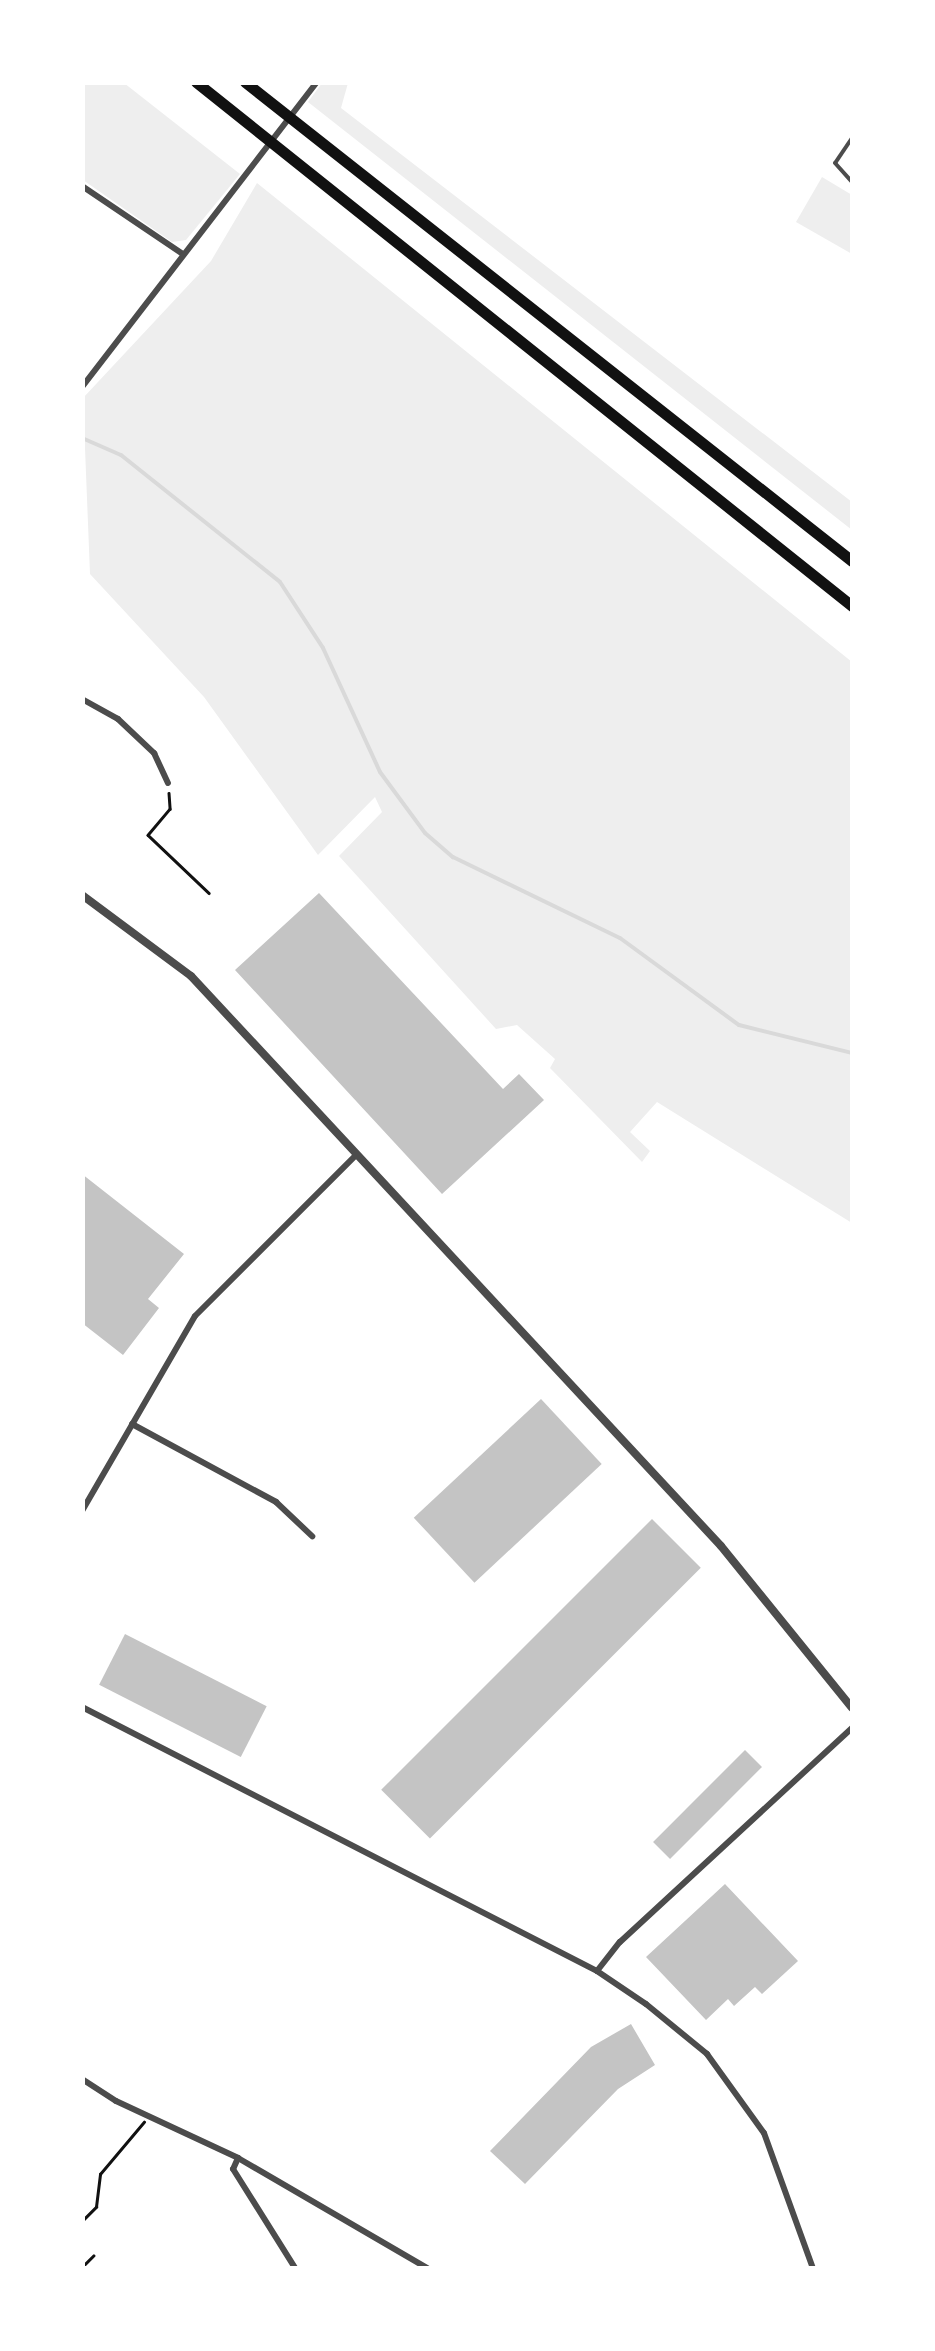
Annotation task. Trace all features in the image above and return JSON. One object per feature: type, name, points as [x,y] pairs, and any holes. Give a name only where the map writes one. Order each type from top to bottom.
[{"type":"highway","points":[[196,82],[852,606]]},
{"type":"highway","points":[[245,82],[852,561]]},
{"type":"street","points":[[82,387],[317,82]]},
{"type":"street","points":[[82,186],[183,254]]},
{"type":"street","points":[[82,700],[118,719],[154,753],[168,783]]},
{"type":"street","points":[[82,895],[191,976],[722,1546],[852,1708]]},
{"type":"street","points":[[82,1510],[195,1316],[357,1154]]},
{"type":"street","points":[[132,1424],[276,1502],[312,1536]]},
{"type":"street","points":[[82,1707],[597,1971],[699,2047],[746,2104],[782,2171],[813,2268]]},
{"type":"street","points":[[597,1971],[852,1728]]},
{"type":"street","points":[[82,2079],[146,2116],[238,2158],[427,2268]]},
{"type":"street","points":[[238,2158],[234,2169],[296,2268]]},
{"type":"lane","points":[[852,138],[834,163],[852,182]]},
{"type":"path","points":[[168,783],[170,809],[148,835],[209,893]]},
{"type":"path","points":[[82,2222],[96,2207],[100,2174],[138,2134],[146,2116]]},
{"type":"path","points":[[82,2267],[93,2256]]},
{"type":"shaded area","points":[[82,83],[124,83],[240,174],[186,240],[172,242],[83,180]]},
{"type":"shaded area","points":[[322,83],[348,83],[341,108],[852,502],[852,530],[308,102]]},
{"type":"shaded area","points":[[822,177],[852,195],[852,254],[796,222]]},
{"type":"shaded area","points":[[257,183],[852,662],[852,1223],[657,1102],[630,1132],[650,1151],[642,1162],[550,1068],[555,1059],[517,1025],[496,1029],[339,856],[382,812],[375,797],[318,855],[204,697],[90,574],[83,398],[211,261]]},
{"type":"building","points":[[319,893],[503,1089],[519,1074],[544,1100],[442,1194],[235,970]]},
{"type":"building","points":[[82,1174],[184,1254],[148,1299],[159,1308],[123,1355],[82,1323]]},
{"type":"building","points":[[541,1399],[602,1464],[474,1583],[414,1518]]},
{"type":"building","points":[[652,1519],[701,1568],[430,1839],[381,1790]]},
{"type":"building","points":[[125,1634],[267,1706],[241,1757],[99,1685]]},
{"type":"building","points":[[745,1750],[762,1767],[670,1859],[653,1842]]},
{"type":"building","points":[[725,1884],[798,1961],[762,1994],[755,1987],[734,2006],[728,1999],[706,2020],[646,1957]]},
{"type":"building","points":[[631,2024],[655,2065],[618,2089],[525,2184],[490,2151],[591,2047]]},
{"type":"waterway","points":[[82,438],[121,455],[280,582],[323,648],[380,772],[425,833],[453,857],[620,938],[739,1025],[852,1053]]}]
